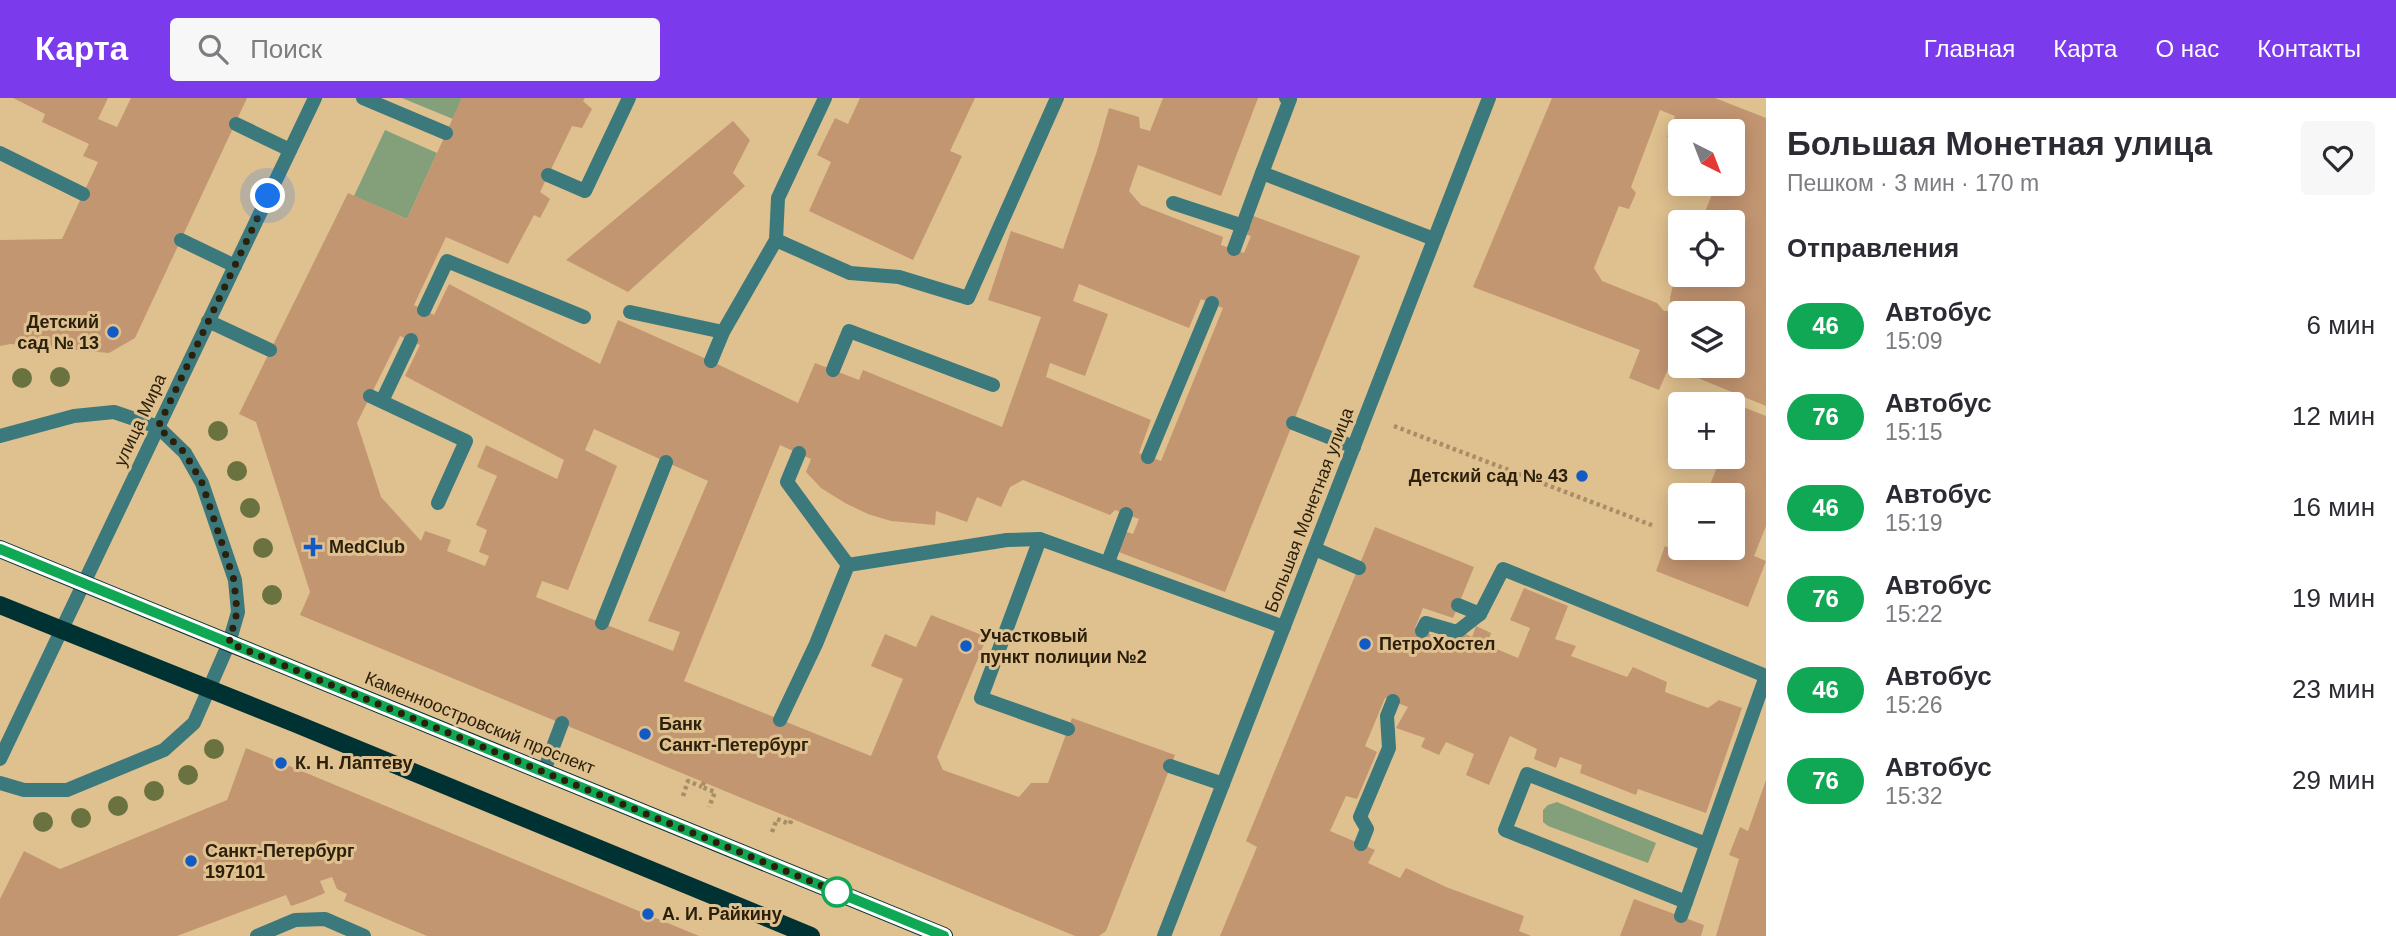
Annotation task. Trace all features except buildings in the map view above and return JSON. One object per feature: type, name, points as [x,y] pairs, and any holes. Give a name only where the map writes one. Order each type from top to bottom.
[{"type":"main road","name":"Каменноостровский проспект","points":[[0,549],[944,936]]},
{"type":"main road","points":[[0,605],[811,936]]},
{"type":"street","name":"улица Мира","points":[[0,759],[315,98]]},
{"type":"street","points":[[363,98],[446,133]]},
{"type":"street","points":[[548,175],[585,191],[629,98]]},
{"type":"street","points":[[711,361],[723,332],[776,240],[778,198],[825,98]]},
{"type":"street","points":[[776,240],[850,274],[899,277],[968,298],[1057,98]]},
{"type":"street","points":[[1234,249],[1290,99],[1286,98]]},
{"type":"street","name":"Большая Монетная улица","points":[[1164,936],[1489,98]]},
{"type":"street","points":[[236,124],[290,150]]},
{"type":"street","points":[[0,153],[83,194]]},
{"type":"street","points":[[1262,173],[1434,239]]},
{"type":"street","points":[[1173,203],[1243,226]]},
{"type":"street","points":[[181,240],[235,267]]},
{"type":"street","points":[[424,310],[447,261],[584,317]]},
{"type":"street","points":[[1148,457],[1186,382],[1212,303]]},
{"type":"street","points":[[630,312],[723,332]]},
{"type":"street","points":[[208,321],[270,350]]},
{"type":"street","points":[[833,370],[849,331],[993,385]]},
{"type":"street","points":[[411,340],[376,399],[466,441],[438,503]]},
{"type":"street","points":[[0,436],[74,416],[114,412],[158,427],[185,453],[202,483],[234,580],[237,612],[229,643],[194,723],[164,750],[68,790],[24,790],[0,783]]},
{"type":"street","points":[[1293,423],[1354,447]]},
{"type":"street","points":[[799,453],[787,482],[848,565]]},
{"type":"street","points":[[601,623],[666,462]]},
{"type":"street","points":[[1108,562],[1126,514]]},
{"type":"street","points":[[848,565],[1007,540],[1041,539],[1284,627]]},
{"type":"street","points":[[1041,539],[981,698],[1068,729]]},
{"type":"street","points":[[1315,549],[1359,568]]},
{"type":"street","points":[[780,720],[816,644],[848,565]]},
{"type":"street","points":[[1422,631],[1426,623],[1457,632],[1480,614],[1503,569],[1766,676],[1681,916]]},
{"type":"street","points":[[1458,605],[1480,614]]},
{"type":"street","points":[[1360,844],[1367,829],[1360,817],[1389,748],[1387,716],[1393,701]]},
{"type":"street","points":[[544,771],[562,723]]},
{"type":"street","points":[[1170,766],[1223,784]]},
{"type":"street","points":[[1686,902],[1505,830],[1527,774],[1706,844]]},
{"type":"street","points":[[257,936],[295,920],[325,919],[364,936]]},
{"type":"path","points":[[1394,426],[1654,526]]},
{"type":"path","points":[[682,796],[688,781],[703,784],[715,792],[709,807]]},
{"type":"path","points":[[772,833],[777,819],[790,824],[792,818]]},
{"type":"green space","points":[[402,98],[462,98],[453,119]]},
{"type":"green space","points":[[385,130],[437,153],[407,219],[354,196]]},
{"type":"green space","points":[[1557,802],[1656,843],[1648,863],[1548,826],[1543,822],[1543,810]]},
{"type":"bus line","name":"46","points":[[0,549],[944,936]]},
{"type":"place","name":"Детский сад № 13","points":[[113,332]]},
{"type":"place","name":"Детский сад № 43","points":[[1582,476]]},
{"type":"place","name":"MedClub","points":[[313,547]]},
{"type":"place","name":"ПетроХостел","points":[[1365,644]]},
{"type":"place","name":"Участковый пункт полиции №2","points":[[966,646]]},
{"type":"place","name":"Банк Санкт-Петербург","points":[[645,734]]},
{"type":"place","name":"К. Н. Лаптеву","points":[[281,763]]},
{"type":"place","name":"Санкт-Петербург 197101","points":[[191,861]]},
{"type":"place","name":"А. И. Райкину","points":[[648,914]]},
{"type":"route","points":[[268,196],[158,427],[185,453],[202,483],[234,580],[237,612],[229,643],[837,892]]}]
